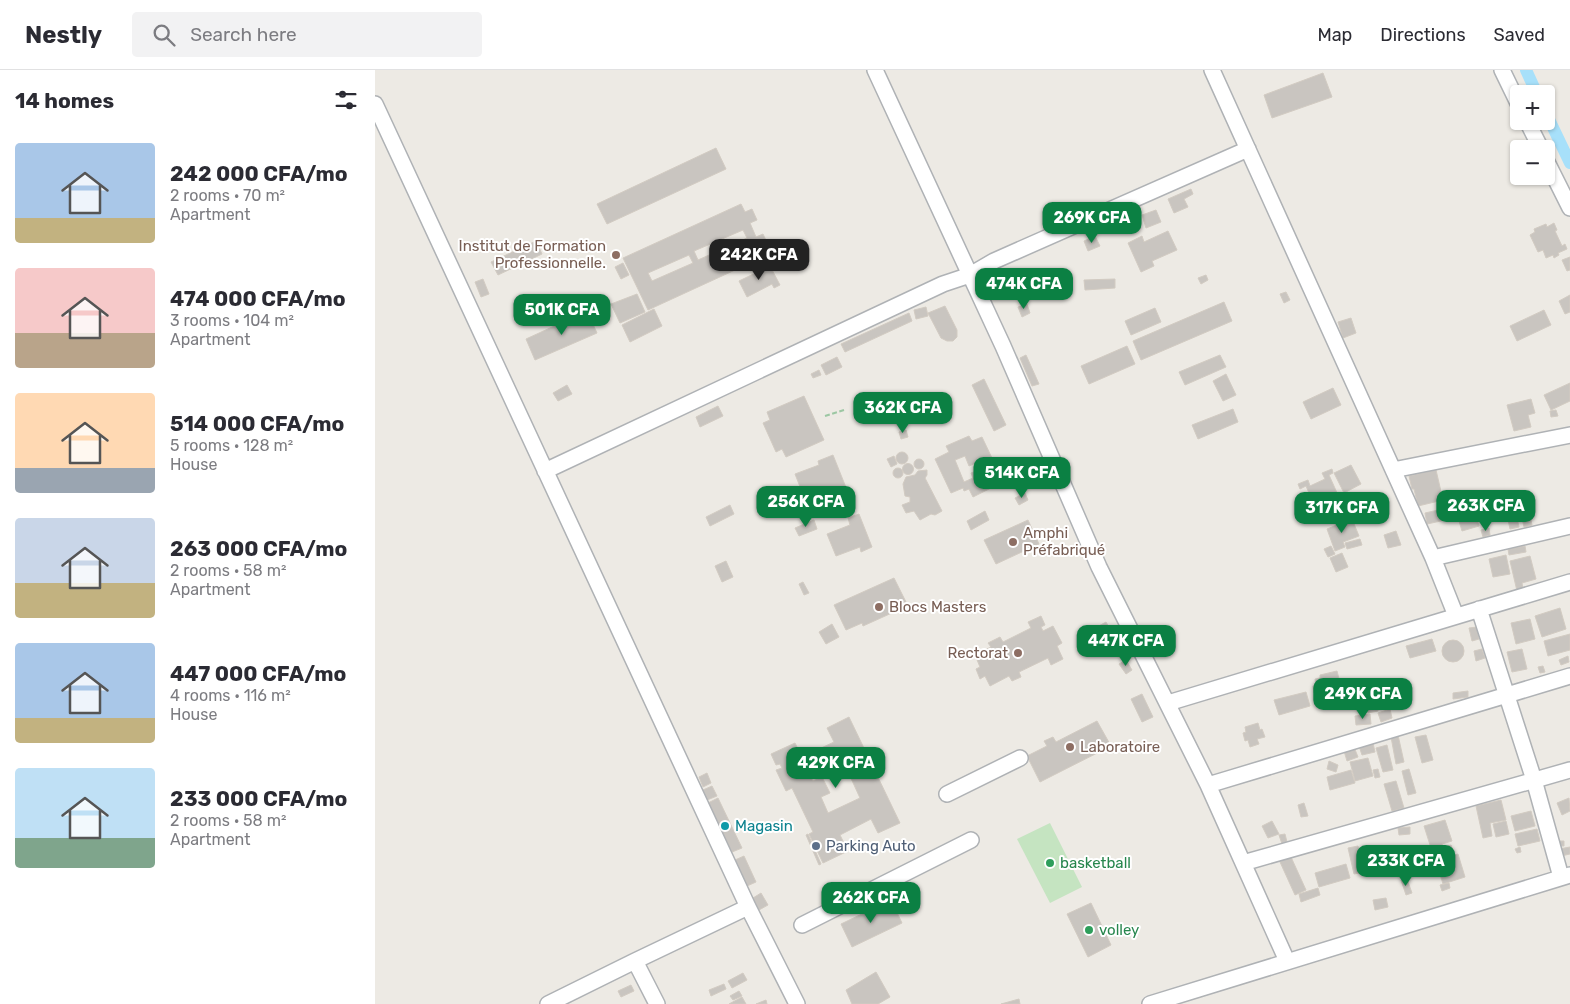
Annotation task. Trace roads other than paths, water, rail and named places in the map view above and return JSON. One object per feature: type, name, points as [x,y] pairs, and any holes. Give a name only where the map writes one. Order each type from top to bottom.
[{"type":"street","points":[[875,70],[970,275],[1099,567],[1208,785],[1287,961]]},
{"type":"street","points":[[1212,70],[1433,558],[1456,616]]},
{"type":"street","points":[[1502,70],[1510,86]]},
{"type":"street","points":[[375,104],[749,907],[797,1004]]},
{"type":"street","points":[[545,471],[943,284],[970,275],[994,262],[1248,149]]},
{"type":"street","points":[[1555,178],[1570,208]]},
{"type":"street","points":[[1393,470],[1570,435]]},
{"type":"street","points":[[1433,558],[1570,526]]},
{"type":"street","points":[[1168,703],[1570,582]]},
{"type":"street","points":[[1150,1004],[1566,876],[1479,610]]},
{"type":"street","points":[[1208,785],[1570,676]]},
{"type":"street","points":[[947,794],[1020,758]]},
{"type":"street","points":[[1243,863],[1570,770]]},
{"type":"street","points":[[802,925],[971,840]]},
{"type":"street","points":[[548,1004],[749,907]]},
{"type":"street","points":[[635,961],[657,1004]]},
{"type":"waterway","points":[[1526,70],[1533,85]]},
{"type":"waterway","points":[[1554,130],[1570,163]]},
{"type":"place","name":"Institut de Formation Professionnelle.","points":[[616,255]]},
{"type":"place","name":"Amphi Préfabriqué","points":[[1013,542]]},
{"type":"place","name":"Blocs Masters","points":[[879,607]]},
{"type":"place","name":"Rectorat","points":[[1018,653]]},
{"type":"place","name":"Laboratoire","points":[[1070,747]]},
{"type":"place","name":"Magasin","points":[[725,826]]},
{"type":"place","name":"Parking Auto","points":[[816,846]]},
{"type":"place","name":"basketball","points":[[1050,863]]},
{"type":"place","name":"volley","points":[[1089,930]]}]
